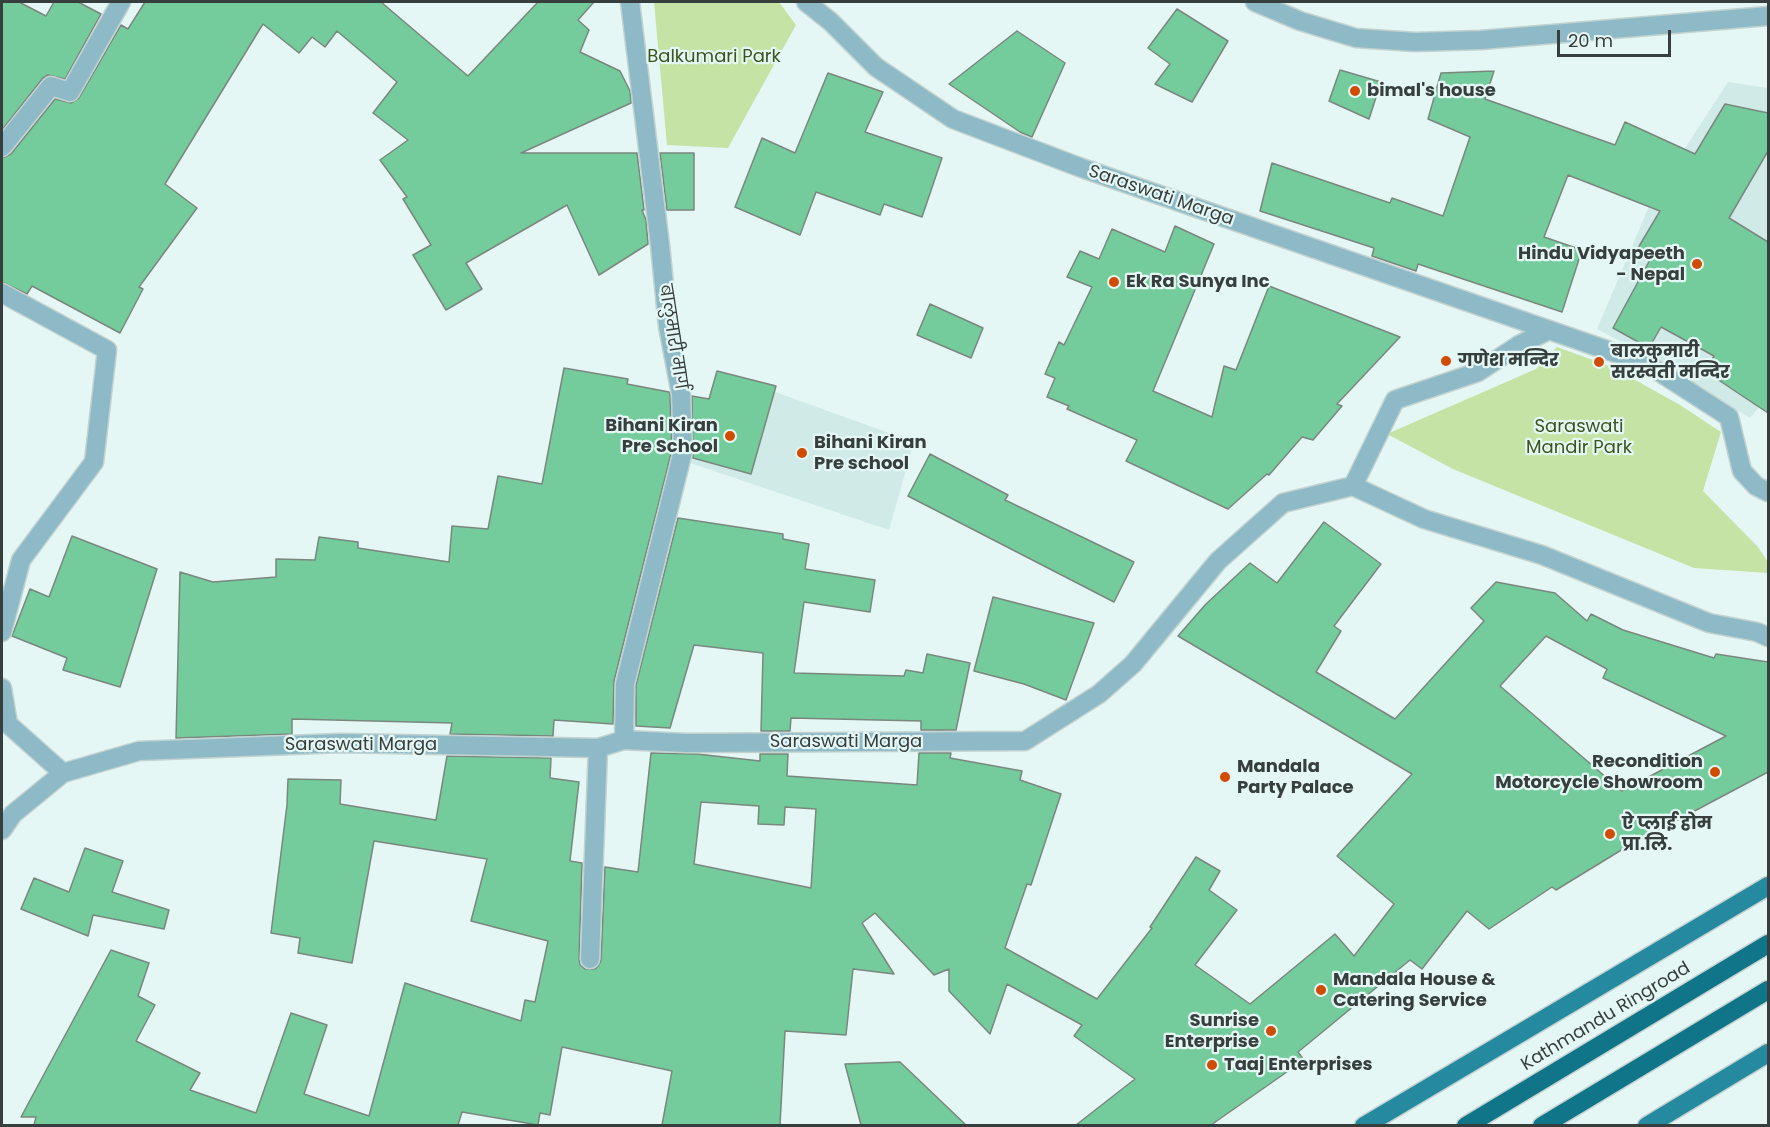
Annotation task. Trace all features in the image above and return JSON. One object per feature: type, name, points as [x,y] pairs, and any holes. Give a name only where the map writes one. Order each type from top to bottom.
[{"type":"highway","name":"Kathmandu Ringroad","points":[[1466,1125],[1768,944]]},
{"type":"highway","points":[[1542,1125],[1768,990]]},
{"type":"main road","points":[[1364,1125],[1768,886]]},
{"type":"main road","points":[[1647,1125],[1768,1053]]},
{"type":"street","points":[[2,147],[51,86],[70,92],[122,2]]},
{"type":"street","name":"बालुमारी मार्ग","points":[[624,740],[625,684],[682,450],[681,394],[668,326],[630,2]]},
{"type":"street","name":"Saraswati Marga","points":[[806,2],[831,22],[876,67],[953,119],[1090,171],[1647,364],[1729,417],[1742,471],[1756,486],[1768,492]]},
{"type":"street","points":[[1255,2],[1300,21],[1356,38],[1415,42],[1481,40],[1768,16]]},
{"type":"street","points":[[2,293],[107,350],[94,462],[21,560],[2,632]]},
{"type":"street","points":[[1549,330],[1519,345],[1478,372],[1395,400],[1353,486],[1424,519],[1542,555],[1709,623],[1757,632],[1768,637]]},
{"type":"street","name":"Saraswati Marga","points":[[2,830],[14,814],[63,773],[139,751],[341,743],[598,748],[624,740],[686,743],[1025,741],[1099,694],[1133,664],[1218,561],[1283,503],[1353,486]]},
{"type":"street","points":[[2,688],[8,724],[63,773]]},
{"type":"street","points":[[590,959],[598,748]]},
{"type":"shaded area","name":"Hindu Vidyapeeth - Nepal","points":[[1728,82],[1768,88],[1768,397],[1750,418],[1646,355],[1597,329],[1652,199]]},
{"type":"shaded area","name":"Bihani Kiran Pre school","points":[[717,371],[914,442],[889,530],[690,463]]},
{"type":"green space","name":"Balkumari Park","points":[[654,2],[779,2],[796,25],[728,148],[667,145]]},
{"type":"green space","name":"Saraswati Mandir Park","points":[[1557,347],[1612,367],[1680,405],[1721,432],[1703,491],[1758,547],[1768,562],[1768,573],[1694,568],[1453,469],[1387,434],[1536,369]]},
{"type":"building","points":[[2,2],[19,2],[46,16],[54,2],[78,2],[101,14],[65,79],[48,75],[43,78],[2,130]]},
{"type":"building","points":[[145,2],[381,2],[468,76],[538,2],[594,2],[578,20],[589,30],[580,52],[620,71],[630,91],[631,103],[521,153],[637,153],[644,210],[642,210],[646,220],[648,244],[599,275],[567,205],[466,263],[482,289],[446,310],[413,255],[431,245],[403,199],[407,197],[380,160],[408,140],[373,113],[397,82],[337,31],[325,47],[312,37],[299,53],[263,24],[165,184],[197,208],[139,287],[143,289],[120,333],[32,286],[27,294],[2,282],[2,158],[11,154],[55,99],[71,103],[79,98],[121,25],[128,29]]},
{"type":"building","points":[[1177,9],[1228,41],[1192,102],[1155,84],[1170,64],[1148,48]]},
{"type":"building","points":[[1017,31],[1065,63],[1032,137],[1020,132],[949,84]]},
{"type":"building","name":"bimal's house","points":[[1340,70],[1381,82],[1369,119],[1329,101]]},
{"type":"building","points":[[1494,71],[1485,99],[1615,145],[1625,122],[1695,154],[1725,104],[1768,113],[1768,151],[1729,218],[1768,242],[1768,413],[1705,371],[1714,356],[1661,327],[1649,348],[1613,328],[1652,256],[1638,248],[1660,211],[1568,175],[1544,237],[1582,250],[1562,312],[1418,264],[1416,271],[1372,256],[1374,248],[1260,211],[1272,163],[1390,203],[1392,198],[1443,216],[1470,137],[1428,119],[1441,73]]},
{"type":"building","points":[[828,73],[883,92],[865,132],[942,158],[922,217],[884,204],[880,215],[816,192],[800,235],[735,207],[762,138],[795,153]]},
{"type":"building","points":[[660,153],[694,153],[694,210],[667,210]]},
{"type":"building","points":[[1175,226],[1214,244],[1153,391],[1212,417],[1224,366],[1236,370],[1269,286],[1400,337],[1337,404],[1342,406],[1313,440],[1302,437],[1269,475],[1267,474],[1228,509],[1126,461],[1137,440],[1067,409],[1069,406],[1047,397],[1055,378],[1045,374],[1059,342],[1064,345],[1092,287],[1067,277],[1080,251],[1099,259],[1112,229],[1165,252]]},
{"type":"building","points":[[930,304],[983,328],[971,358],[917,335]]},
{"type":"building","points":[[564,368],[628,379],[627,384],[669,392],[670,395],[672,450],[614,681],[613,724],[554,720],[553,736],[450,734],[452,723],[292,719],[292,734],[176,738],[180,572],[213,582],[276,577],[276,559],[315,560],[319,537],[358,542],[358,548],[449,562],[452,526],[488,529],[498,476],[542,484]]},
{"type":"building","name":"Bihani Kiran Pre School","points":[[717,371],[776,386],[751,474],[693,458],[692,396],[709,399]]},
{"type":"building","points":[[930,454],[1008,495],[1005,500],[1134,562],[1114,602],[908,496]]},
{"type":"building","points":[[678,518],[783,534],[783,539],[809,544],[805,569],[875,580],[870,612],[804,602],[794,673],[904,676],[906,670],[923,673],[927,654],[970,663],[956,730],[921,730],[921,721],[791,718],[790,731],[761,731],[763,653],[694,645],[670,728],[636,726],[636,685]]},
{"type":"building","points":[[1324,522],[1381,564],[1334,626],[1341,631],[1316,672],[1395,719],[1484,621],[1471,608],[1496,582],[1555,593],[1587,621],[1591,614],[1623,630],[1714,658],[1716,654],[1768,662],[1768,772],[1623,849],[1556,890],[1552,887],[1489,929],[1467,911],[1422,969],[1410,960],[1298,1052],[1304,1060],[1211,1125],[1076,1125],[1135,1079],[1074,1036],[1082,1025],[1007,984],[990,1034],[949,991],[949,969],[934,975],[875,913],[862,923],[894,974],[853,969],[846,1035],[785,1031],[780,1125],[662,1125],[672,1071],[562,1047],[550,1115],[540,1113],[538,1125],[462,1112],[458,1125],[34,1125],[36,1117],[21,1117],[111,950],[149,963],[138,996],[155,1005],[136,1041],[200,1073],[190,1090],[256,1113],[291,1013],[327,1025],[304,1094],[369,1116],[405,983],[521,1021],[525,1000],[535,1002],[548,941],[471,921],[487,859],[374,841],[352,963],[298,953],[300,938],[271,933],[287,805],[288,779],[341,780],[340,804],[436,820],[447,756],[551,758],[550,778],[579,782],[570,861],[582,863],[579,959],[580,965],[585,969],[595,969],[601,960],[605,867],[638,872],[651,753],[697,754],[760,761],[760,754],[788,754],[787,776],[917,785],[919,753],[951,753],[950,758],[1022,771],[1020,780],[1061,794],[1031,885],[1027,884],[1005,948],[1097,999],[1152,928],[1150,927],[1196,857],[1220,871],[1209,890],[1237,910],[1195,965],[1250,1004],[1335,934],[1354,956],[1394,904],[1337,856],[1412,774],[1178,636],[1206,604],[1250,563],[1277,583]],"holes":[[[1546,636],[1607,669],[1603,678],[1726,736],[1622,791],[1500,686]],[[701,802],[759,806],[758,824],[784,825],[785,807],[816,809],[811,888],[694,864]]]},
{"type":"building","points":[[72,536],[157,569],[120,687],[63,670],[67,658],[12,636],[30,589],[49,597]]},
{"type":"building","points":[[993,597],[1094,623],[1066,700],[1024,684],[974,671]]},
{"type":"building","points":[[85,848],[123,861],[112,892],[169,910],[164,929],[93,915],[88,936],[21,909],[34,878],[69,892]]},
{"type":"building","points":[[900,1062],[966,1125],[861,1125],[845,1064]]},
{"type":"place","name":"bimal's house","points":[[1355,91]]},
{"type":"place","name":"Hindu Vidyapeeth - Nepal","points":[[1697,264]]},
{"type":"place","name":"Ek Ra Sunya Inc","points":[[1114,282]]},
{"type":"place","name":"गणेश मन्दिर","points":[[1446,361]]},
{"type":"place","name":"बालकुमारी सरस्वती मन्दिर","points":[[1599,362]]},
{"type":"place","name":"Bihani Kiran Pre School","points":[[730,436]]},
{"type":"place","name":"Bihani Kiran Pre school","points":[[802,453]]},
{"type":"place","name":"Recondition Motorcycle Showroom","points":[[1715,772]]},
{"type":"place","name":"Mandala Party Palace","points":[[1225,777]]},
{"type":"place","name":"ऐ प्लाई होम प्रा.लि.","points":[[1610,834]]},
{"type":"place","name":"Mandala House & Catering Service","points":[[1321,990]]},
{"type":"place","name":"Sunrise Enterprise","points":[[1271,1031]]},
{"type":"place","name":"Taaj Enterprises","points":[[1212,1065]]}]
